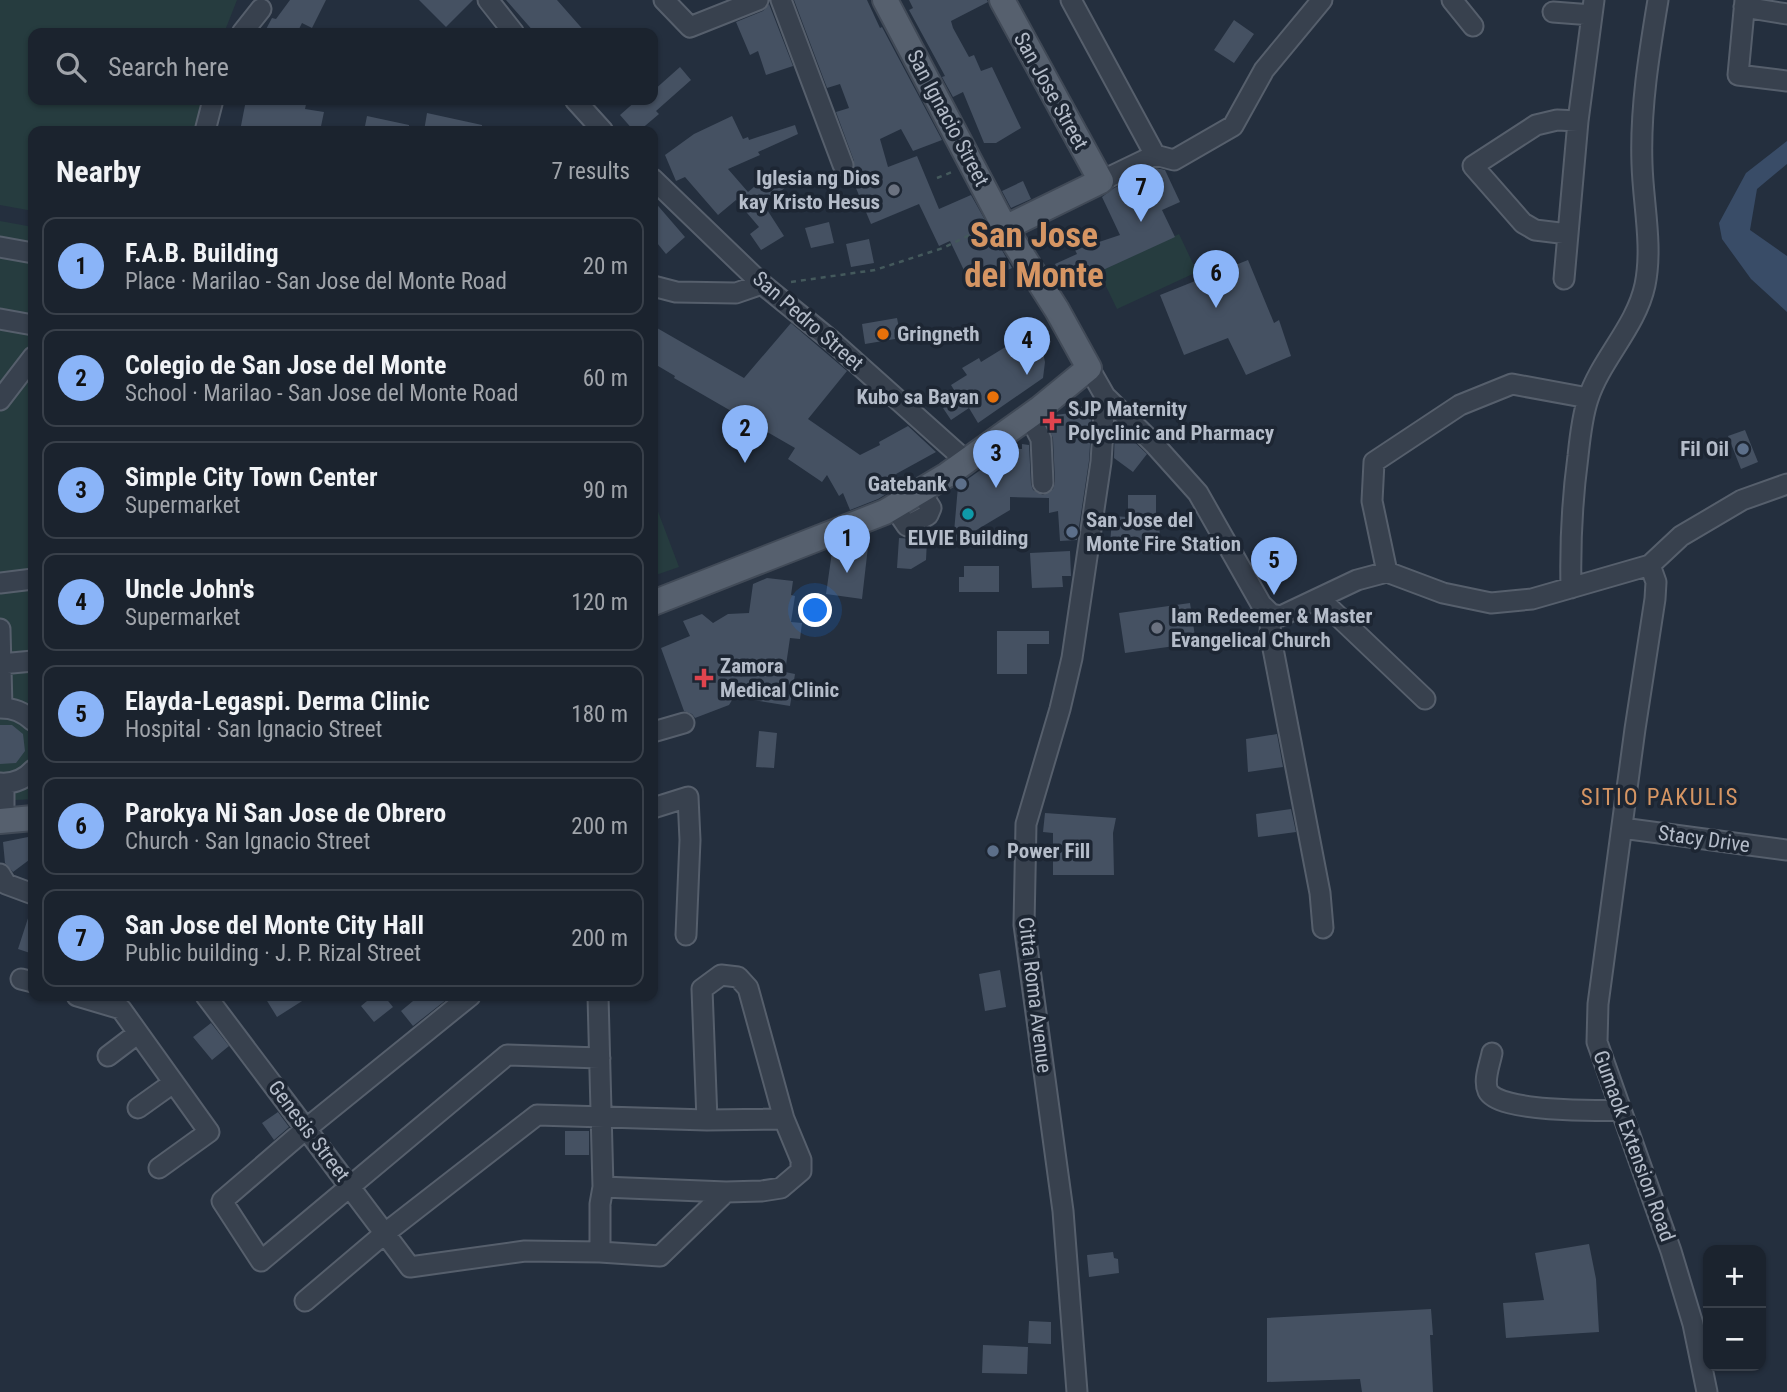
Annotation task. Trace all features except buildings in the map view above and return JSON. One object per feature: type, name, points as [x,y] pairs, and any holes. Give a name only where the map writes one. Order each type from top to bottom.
[{"type":"main road","name":"San Ignacio Street","points":[[885,0],[1003,224],[1057,310],[1089,368]]},
{"type":"main road","name":"San Jose Street","points":[[1002,0],[1101,181]]},
{"type":"main road","points":[[1003,224],[1101,181]]},
{"type":"main road","points":[[658,601],[894,507],[1029,416],[1089,368]]},
{"type":"main road","points":[[2,821],[28,818]]},
{"type":"street","points":[[488,0],[510,28]]},
{"type":"street","points":[[664,0],[690,27],[758,0]]},
{"type":"street","points":[[781,0],[843,165]]},
{"type":"street","points":[[1071,0],[1155,155]]},
{"type":"street","points":[[1101,181],[1155,155],[1174,160],[1233,126],[1264,70],[1322,0]]},
{"type":"street","points":[[1452,0],[1473,26]]},
{"type":"street","points":[[1571,589],[1572,499],[1588,398],[1639,306],[1645,284],[1647,250],[1643,127],[1658,0]]},
{"type":"street","points":[[1787,14],[1745,3],[1738,75],[1787,81]]},
{"type":"street","points":[[1553,12],[1593,7],[1578,121],[1564,279]]},
{"type":"street","points":[[246,28],[261,9]]},
{"type":"street","points":[[206,126],[212,105]]},
{"type":"street","points":[[580,105],[598,126]]},
{"type":"street","points":[[1568,234],[1535,230],[1522,223],[1474,166],[1536,125],[1557,120],[1578,121]]},
{"type":"street","name":"San Pedro Street","points":[[658,184],[764,285],[832,341],[965,460]]},
{"type":"street","points":[[0,247],[28,252]]},
{"type":"street","points":[[658,287],[676,292],[736,293],[764,285]]},
{"type":"street","points":[[0,319],[28,324]]},
{"type":"street","points":[[0,400],[28,364]]},
{"type":"street","name":"San Ignacio Street","points":[[1089,368],[1105,396],[1154,444],[1198,493],[1261,604],[1271,614]]},
{"type":"street","points":[[1387,572],[1372,501],[1374,462],[1460,405],[1512,384],[1588,398]]},
{"type":"street","name":"Citta Roma Avenue","points":[[1077,1392],[1063,1211],[1024,925],[1026,824],[1072,658],[1101,462],[1105,396]]},
{"type":"street","points":[[1029,416],[1041,439],[1043,483]]},
{"type":"street","points":[[1323,928],[1320,893],[1270,633],[1271,614],[1282,616],[1357,580],[1387,572],[1443,593],[1491,603],[1532,599],[1650,565],[1681,536],[1742,500],[1787,484]]},
{"type":"street","name":"Gumaok Extension Road","points":[[1650,565],[1656,582],[1655,599],[1598,1004],[1597,1042],[1671,1251],[1693,1324],[1707,1392]]},
{"type":"street","points":[[0,583],[28,580]]},
{"type":"street","points":[[1319,598],[1425,699]]},
{"type":"street","points":[[0,629],[1,708],[14,709],[28,716]]},
{"type":"street","points":[[1,664],[28,662]]},
{"type":"street","points":[[658,731],[684,723]]},
{"type":"street","points":[[2,821],[2,783],[23,779],[28,774]]},
{"type":"street","points":[[658,806],[688,797],[690,840],[686,935]]},
{"type":"street","name":"Stacy Drive","points":[[1622,828],[1787,850]]},
{"type":"street","points":[[0,874],[6,884],[28,892]]},
{"type":"street","points":[[603,1187],[726,1192],[781,1188],[801,1171],[801,1160],[784,1119],[748,988],[738,977],[720,975],[702,989],[707,1121]]},
{"type":"street","name":"Genesis Street","points":[[210,1001],[410,1267],[525,1251],[600,1252]]},
{"type":"street","points":[[465,1001],[307,1128],[222,1201],[261,1261],[507,1055],[600,1058]]},
{"type":"street","points":[[598,1001],[603,1187],[600,1204],[600,1252],[660,1256],[726,1192]]},
{"type":"street","points":[[124,1003],[137,1034],[209,1132],[159,1168]]},
{"type":"street","points":[[108,1056],[137,1034]]},
{"type":"street","points":[[1492,1053],[1486,1082],[1489,1093],[1502,1103],[1582,1111],[1621,1110]]},
{"type":"street","points":[[138,1108],[173,1083]]},
{"type":"street","points":[[305,1301],[384,1234],[537,1115],[707,1121],[784,1119]]},
{"type":"path","points":[[764,285],[875,270],[943,248],[1003,224]]},
{"type":"green space","points":[[0,0],[237,0],[226,28],[28,28],[28,105],[202,105],[196,126],[28,126],[28,210],[0,205]]},
{"type":"green space","points":[[0,221],[28,226],[28,799],[0,801]]},
{"type":"green space","points":[[1179,234],[1197,272],[1117,309],[1099,272]]},
{"type":"green space","points":[[658,512],[679,567],[658,574]]},
{"type":"water","points":[[1787,141],[1787,164],[1757,189],[1750,230],[1787,256],[1787,312],[1751,279],[1722,239],[1719,223],[1746,173]]},
{"type":"place","name":"Iglesia ng Dios kay Kristo Hesus","points":[[894,190]]},
{"type":"place","name":"San Jose del Monte City Hall","points":[[1141,222]]},
{"type":"place","name":"Parokya Ni San Jose de Obrero","points":[[1216,308]]},
{"type":"place","name":"Gringneth","points":[[883,334]]},
{"type":"place","name":"Uncle John's","points":[[1027,375]]},
{"type":"place","name":"Kubo sa Bayan","points":[[993,397]]},
{"type":"place","name":"SJP Maternity Polyclinic and Pharmacy","points":[[1052,421]]},
{"type":"place","name":"Fil Oil","points":[[1743,449]]},
{"type":"place","name":"Colegio de San Jose del Monte","points":[[745,463]]},
{"type":"place","name":"Gatebank","points":[[961,484]]},
{"type":"place","name":"Simple City Town Center","points":[[996,488]]},
{"type":"place","name":"ELVIE Building","points":[[968,514]]},
{"type":"place","name":"San Jose del Monte Fire Station","points":[[1072,532]]},
{"type":"place","name":"F.A.B. Building","points":[[847,573]]},
{"type":"place","name":"Elayda-Legaspi. Derma Clinic","points":[[1274,595]]},
{"type":"place","name":"Iam Redeemer & Master Evangelical Church","points":[[1157,628]]},
{"type":"place","name":"Zamora Medical Clinic","points":[[704,678]]},
{"type":"place","name":"Power Fill","points":[[993,851]]},
{"type":"district","name":"San Jose del Monte","points":[[1034,255]]},
{"type":"district","name":"SITIO PAKULIS","points":[[1660,797]]}]
